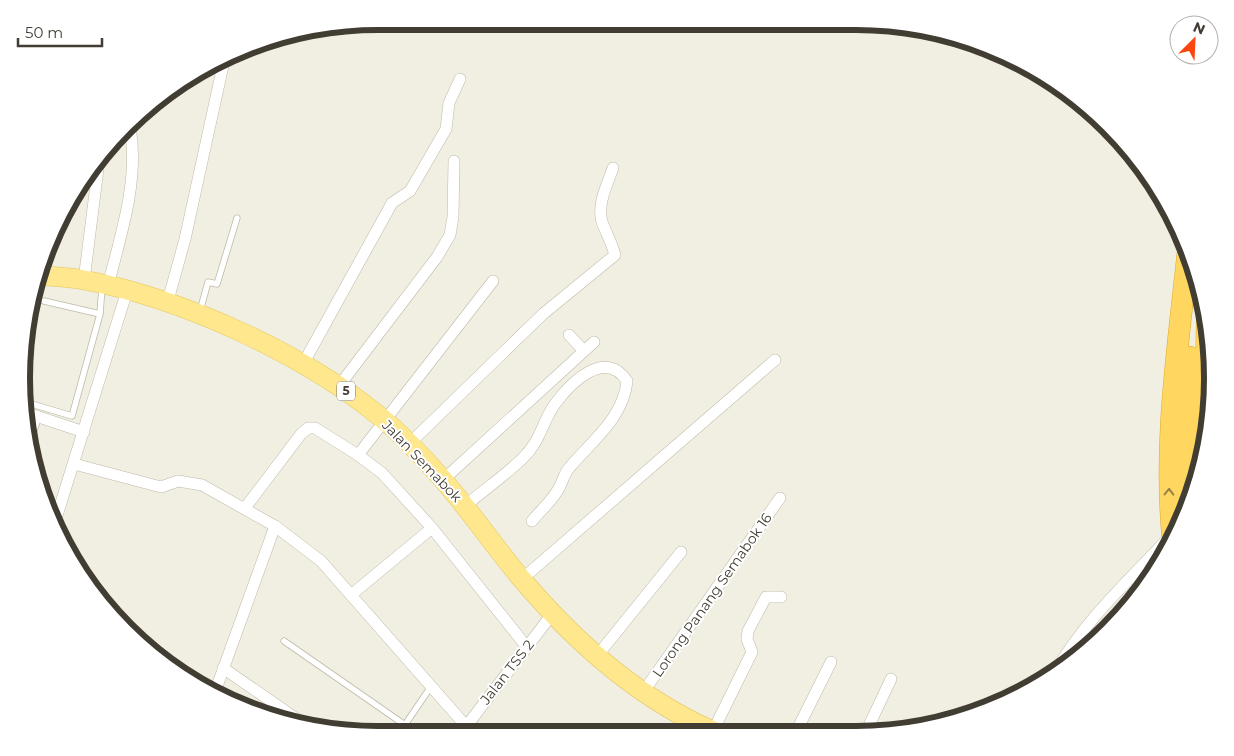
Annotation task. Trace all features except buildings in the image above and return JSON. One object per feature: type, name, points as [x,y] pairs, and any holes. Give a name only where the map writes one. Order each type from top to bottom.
[{"type":"highway","points":[[1171,526],[1168,498],[1172,400],[1186,267]]},
{"type":"highway","points":[[1193,293],[1197,412],[1200,426]]},
{"type":"highway","points":[[1190,474],[1203,356]]},
{"type":"main road","name":"Jalan Semabok","points":[[45,276],[98,284],[127,291],[198,315],[263,343],[339,386],[386,421],[410,444],[465,506],[522,579],[553,613],[597,656],[644,691],[689,720],[702,726]]},
{"type":"street","points":[[167,304],[223,67]]},
{"type":"street","points":[[303,364],[392,203],[410,191],[446,129],[449,103],[460,79]]},
{"type":"street","points":[[98,284],[128,196],[132,170],[131,134]]},
{"type":"street","points":[[339,386],[450,235],[453,217],[454,161]]},
{"type":"street","points":[[410,444],[543,314],[615,255],[602,221],[601,208],[613,168]]},
{"type":"street","points":[[98,284],[99,170]]},
{"type":"street","points":[[358,455],[492,281]]},
{"type":"street","points":[[58,514],[127,291]]},
{"type":"street","points":[[569,336],[584,351]]},
{"type":"street","points":[[443,480],[594,342]]},
{"type":"street","points":[[522,579],[775,360]]},
{"type":"street","points":[[465,506],[522,459],[542,432],[554,405],[577,381],[599,366],[608,366],[616,369],[627,381],[623,402],[618,413],[601,431],[594,443],[569,467],[555,495],[532,521]]},
{"type":"street","points":[[32,414],[84,432]]},
{"type":"street","points":[[244,508],[300,434],[308,428],[315,428],[358,455],[382,473],[432,528],[526,646]]},
{"type":"street","points":[[74,464],[161,487],[178,481],[202,485],[275,526],[321,561],[352,595],[462,726]]},
{"type":"street","name":"Lorong Panang Semabok 16","points":[[644,691],[780,498]]},
{"type":"street","points":[[217,686],[275,526]]},
{"type":"street","points":[[352,595],[432,528]]},
{"type":"street","points":[[597,656],[682,552]]},
{"type":"street","points":[[1066,656],[1104,605],[1156,553]]},
{"type":"street","points":[[718,726],[752,652],[747,639],[748,631],[766,598],[781,597]]},
{"type":"street","name":"Jalan TSS 2","points":[[466,726],[553,613]]},
{"type":"street","points":[[799,726],[831,662]]},
{"type":"street","points":[[223,668],[290,715]]},
{"type":"street","points":[[869,725],[891,680]]},
{"type":"lane","points":[[198,315],[208,282],[217,284],[237,218]]},
{"type":"lane","points":[[31,404],[72,416],[100,314],[98,284]]},
{"type":"lane","points":[[44,301],[100,314]]},
{"type":"lane","points":[[34,430],[39,416]]},
{"type":"lane","points":[[284,641],[405,725],[430,688]]}]
